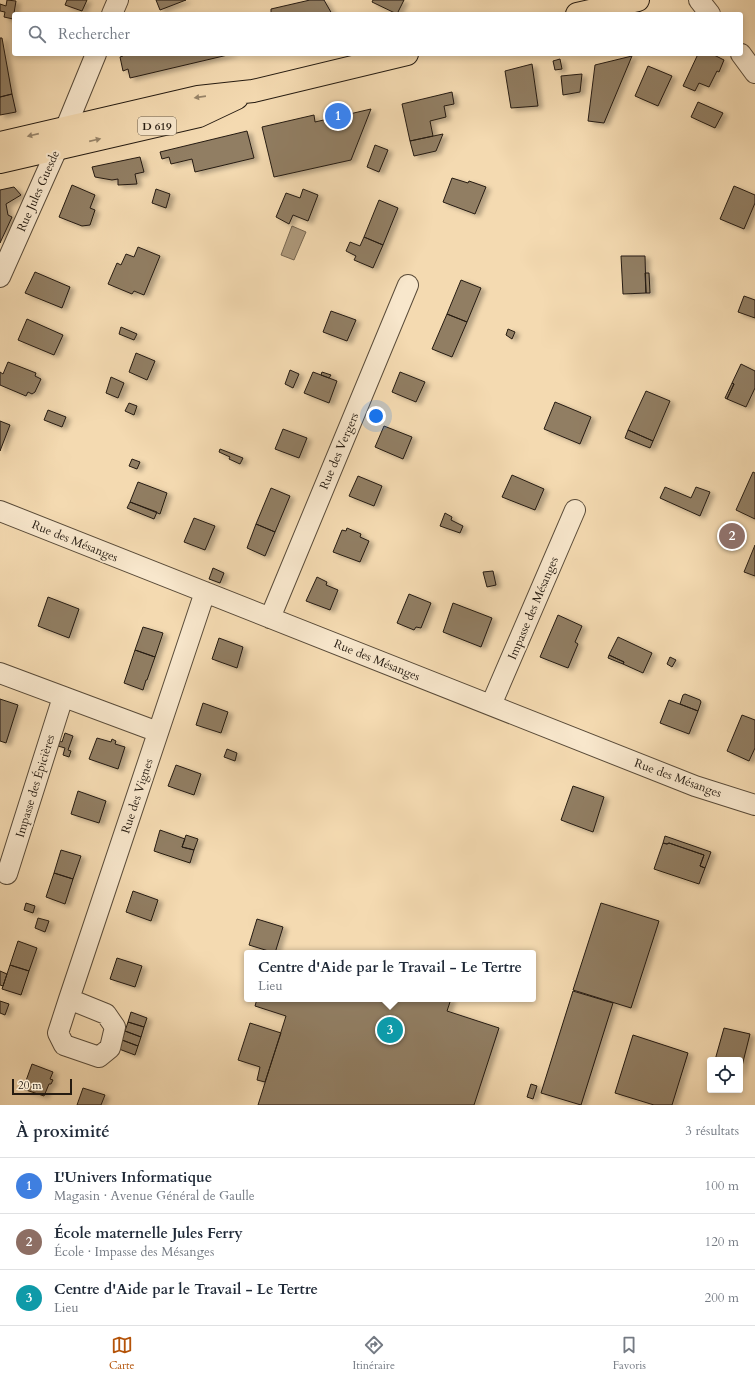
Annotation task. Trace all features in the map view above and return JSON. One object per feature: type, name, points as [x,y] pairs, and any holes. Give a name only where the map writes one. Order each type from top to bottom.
[{"type":"main road","points":[[586,12],[638,0]]},
{"type":"main road","name":"D 619","points":[[0,143],[198,97],[253,91],[399,56]]},
{"type":"main road","name":"D 619","points":[[0,162],[199,116],[253,91]]},
{"type":"street","points":[[113,12],[118,0]]},
{"type":"street","points":[[698,0],[708,12]]},
{"type":"street","name":"Rue Jules Guesde","points":[[0,277],[57,149],[95,56]]},
{"type":"street","points":[[742,56],[755,73]]},
{"type":"street","name":"Rue des Vergers","points":[[270,618],[408,285]]},
{"type":"street","name":"Impasse des Mésanges","points":[[491,705],[575,510]]},
{"type":"street","name":"Rue des Mésanges","points":[[0,511],[695,786],[755,805]]},
{"type":"street","name":"Rue des Vignes","points":[[69,999],[205,592]]},
{"type":"street","points":[[0,674],[158,732]]},
{"type":"street","name":"Impasse des Épicières","points":[[7,874],[62,697]]},
{"type":"shaded area","points":[[292,226],[306,232],[294,260],[281,255]]},
{"type":"building","points":[[7,0],[16,1],[14,12],[12,12],[12,19],[4,17],[5,12],[0,11],[0,4],[6,6]]},
{"type":"building","points":[[67,0],[87,0],[82,11],[65,5]]},
{"type":"building","points":[[156,0],[186,0],[160,10]]},
{"type":"building","points":[[310,0],[324,0],[331,12],[271,12],[271,9]]},
{"type":"building","points":[[373,0],[404,0],[398,12],[393,12],[372,2]]},
{"type":"building","points":[[0,38],[2,38],[12,94],[0,97]]},
{"type":"building","points":[[224,56],[130,78],[128,69],[123,71],[120,57]]},
{"type":"building","points":[[632,56],[604,123],[588,121],[595,65]]},
{"type":"building","points":[[697,56],[716,56],[724,60],[719,72],[717,71],[709,87],[699,83],[695,91],[683,86]]},
{"type":"building","points":[[560,59],[562,69],[555,70],[553,61]]},
{"type":"building","points":[[532,64],[538,106],[511,108],[505,71]]},
{"type":"building","points":[[648,66],[672,76],[658,106],[635,96]]},
{"type":"building","points":[[582,74],[580,92],[563,95],[561,76]]},
{"type":"building","points":[[452,92],[454,104],[444,106],[446,117],[430,121],[433,136],[410,141],[402,104]]},
{"type":"building","points":[[12,94],[16,112],[0,115],[0,97]]},
{"type":"building","points":[[698,102],[723,113],[715,128],[691,117]]},
{"type":"building","points":[[371,109],[351,160],[274,177],[262,127],[314,115],[315,122]]},
{"type":"building","points":[[247,131],[254,158],[195,172],[192,159],[171,164],[169,157],[162,159],[160,152]]},
{"type":"building","points":[[443,134],[436,151],[414,156],[410,141]]},
{"type":"building","points":[[375,145],[388,150],[379,172],[367,167]]},
{"type":"building","points":[[140,157],[144,172],[135,174],[137,184],[118,185],[118,179],[112,180],[95,177],[92,167]]},
{"type":"building","points":[[452,178],[468,183],[469,181],[486,187],[475,214],[443,202]]},
{"type":"building","points":[[72,185],[95,195],[90,208],[95,210],[90,225],[82,226],[59,217]]},
{"type":"building","points":[[734,186],[755,195],[755,203],[744,229],[720,219]]},
{"type":"building","points":[[14,187],[21,195],[6,204],[8,215],[12,217],[0,243],[0,190]]},
{"type":"building","points":[[156,189],[170,194],[166,208],[152,203]]},
{"type":"building","points":[[303,189],[318,195],[308,221],[293,215],[289,224],[276,217],[286,193],[300,198]]},
{"type":"building","points":[[379,200],[398,208],[383,245],[364,237]]},
{"type":"building","points":[[364,237],[383,245],[373,268],[354,260],[356,256],[346,251],[350,242],[360,246]]},
{"type":"building","points":[[138,247],[160,256],[144,295],[134,291],[132,294],[108,284],[117,263],[121,265],[126,254],[134,257]]},
{"type":"building","points":[[621,256],[645,256],[646,293],[623,294]]},
{"type":"building","points":[[35,272],[70,287],[62,308],[25,293]]},
{"type":"building","points":[[645,273],[649,273],[650,293],[646,293]]},
{"type":"building","points":[[461,280],[481,288],[467,322],[447,314]]},
{"type":"building","points":[[744,296],[755,300],[755,318],[738,312]]},
{"type":"building","points":[[331,311],[356,320],[347,341],[323,332]]},
{"type":"building","points":[[447,314],[467,322],[452,357],[432,349]]},
{"type":"building","points":[[27,319],[63,335],[54,355],[18,340]]},
{"type":"building","points":[[121,327],[137,334],[134,340],[119,334]]},
{"type":"building","points":[[508,329],[515,332],[512,339],[506,335]]},
{"type":"building","points":[[136,353],[155,361],[147,380],[129,372]]},
{"type":"building","points":[[8,362],[36,373],[35,376],[41,379],[35,392],[32,394],[28,392],[26,396],[0,385],[0,372],[3,374]]},
{"type":"building","points":[[741,364],[755,371],[755,388],[746,407],[727,399],[734,384],[732,383]]},
{"type":"building","points":[[290,370],[299,374],[293,388],[285,384]]},
{"type":"building","points":[[313,372],[337,381],[329,403],[304,393]]},
{"type":"building","points":[[322,372],[331,375],[329,378],[321,375]]},
{"type":"building","points":[[400,372],[425,382],[416,402],[392,392]]},
{"type":"building","points":[[111,377],[124,383],[118,398],[106,393]]},
{"type":"building","points":[[732,383],[734,384],[727,399],[725,398]]},
{"type":"building","points":[[646,391],[670,401],[653,441],[628,430]]},
{"type":"building","points":[[555,402],[591,417],[580,444],[544,429]]},
{"type":"building","points":[[129,403],[137,406],[134,415],[125,411]]},
{"type":"building","points":[[48,410],[66,417],[62,427],[44,420]]},
{"type":"building","points":[[0,421],[10,425],[0,451]]},
{"type":"building","points":[[384,426],[412,437],[403,459],[375,447]]},
{"type":"building","points":[[283,429],[307,438],[299,458],[275,449]]},
{"type":"building","points":[[628,430],[653,441],[650,448],[625,438]]},
{"type":"building","points":[[220,449],[243,458],[240,464],[219,452]]},
{"type":"building","points":[[132,459],[140,462],[137,469],[129,466]]},
{"type":"building","points":[[753,472],[755,473],[755,519],[736,510]]},
{"type":"building","points":[[512,475],[544,489],[535,510],[502,497]]},
{"type":"building","points":[[358,476],[382,486],[374,506],[349,496]]},
{"type":"building","points":[[138,482],[167,493],[160,514],[130,502]]},
{"type":"building","points":[[665,487],[691,498],[696,487],[710,492],[700,516],[660,498]]},
{"type":"building","points":[[271,488],[290,496],[275,532],[256,524]]},
{"type":"building","points":[[130,502],[157,512],[154,519],[127,508]]},
{"type":"building","points":[[445,513],[452,517],[451,520],[463,526],[460,533],[440,526]]},
{"type":"building","points":[[194,518],[215,526],[205,550],[184,542]]},
{"type":"building","points":[[256,524],[275,532],[265,556],[247,548]]},
{"type":"building","points":[[347,528],[361,534],[360,537],[369,541],[360,562],[333,552],[342,530],[346,531]]},
{"type":"building","points":[[755,545],[755,576],[744,572]]},
{"type":"building","points":[[213,568],[224,573],[220,583],[209,579]]},
{"type":"building","points":[[493,571],[496,585],[487,587],[483,572]]},
{"type":"building","points":[[317,577],[327,582],[326,585],[338,590],[330,610],[306,601]]},
{"type":"building","points":[[409,594],[431,603],[421,628],[416,627],[414,630],[397,623]]},
{"type":"building","points":[[48,597],[79,609],[69,638],[38,626]]},
{"type":"building","points":[[453,603],[492,618],[481,647],[443,632]]},
{"type":"building","points":[[558,615],[582,626],[575,642],[578,644],[568,668],[540,657]]},
{"type":"building","points":[[143,627],[163,633],[155,657],[135,650]]},
{"type":"building","points":[[618,637],[652,653],[643,673],[623,664],[624,662],[609,655]]},
{"type":"building","points":[[219,638],[243,647],[237,668],[212,659]]},
{"type":"building","points":[[135,650],[155,657],[143,690],[124,683]]},
{"type":"building","points":[[609,655],[624,662],[623,664],[608,658]]},
{"type":"building","points":[[670,657],[676,660],[672,667],[667,664]]},
{"type":"building","points":[[685,694],[700,700],[701,702],[698,711],[680,704],[683,695]]},
{"type":"building","points":[[0,699],[18,705],[6,743],[0,741]]},
{"type":"building","points":[[669,700],[698,711],[689,734],[660,723]]},
{"type":"building","points":[[203,703],[228,712],[221,733],[196,725]]},
{"type":"building","points":[[742,715],[755,720],[755,748],[749,761],[727,751]]},
{"type":"building","points":[[65,733],[73,736],[68,750],[71,751],[69,757],[63,755],[65,748],[58,746],[60,741],[62,742]]},
{"type":"building","points":[[97,738],[111,742],[112,739],[116,741],[115,744],[125,747],[118,769],[89,759]]},
{"type":"building","points":[[227,749],[237,753],[235,761],[224,757]]},
{"type":"building","points":[[176,765],[201,774],[194,795],[168,786]]},
{"type":"building","points":[[573,786],[604,797],[593,832],[561,820]]},
{"type":"building","points":[[78,791],[106,801],[99,823],[71,814]]},
{"type":"building","points":[[160,830],[185,839],[182,847],[194,850],[190,863],[154,851]]},
{"type":"building","points":[[186,835],[198,839],[194,850],[182,847]]},
{"type":"building","points":[[665,836],[711,852],[705,868],[700,866],[704,855],[669,843],[663,843]]},
{"type":"building","points":[[663,843],[669,843],[704,855],[700,866],[705,868],[699,884],[654,869]]},
{"type":"building","points":[[61,850],[81,856],[73,879],[54,873]]},
{"type":"building","points":[[54,873],[73,879],[65,904],[46,897]]},
{"type":"building","points":[[133,891],[158,900],[151,921],[126,912]]},
{"type":"building","points":[[26,903],[35,906],[33,913],[24,910]]},
{"type":"building","points":[[601,903],[659,921],[631,1008],[573,990]]},
{"type":"building","points":[[38,918],[49,921],[45,932],[35,928]]},
{"type":"building","points":[[257,919],[283,927],[276,950],[265,950],[249,945]]},
{"type":"building","points":[[18,941],[37,948],[29,971],[10,965]]},
{"type":"building","points":[[117,958],[142,966],[135,987],[110,979]]},
{"type":"building","points":[[10,965],[29,971],[21,995],[2,989]]},
{"type":"building","points":[[0,971],[7,974],[3,986],[0,985]]},
{"type":"building","points":[[573,991],[613,1003],[581,1105],[541,1093]]},
{"type":"building","points":[[0,1001],[9,1004],[5,1015],[0,1013]]},
{"type":"building","points":[[256,1002],[450,1002],[447,1011],[499,1028],[474,1105],[258,1105],[286,1016],[255,1006]]},
{"type":"building","points":[[131,1012],[147,1018],[144,1027],[128,1022]]},
{"type":"building","points":[[128,1022],[144,1027],[141,1037],[125,1031]]},
{"type":"building","points":[[250,1023],[281,1033],[265,1082],[257,1080],[260,1067],[238,1060]]},
{"type":"building","points":[[724,1028],[750,1034],[743,1062],[743,1057],[716,1057]]},
{"type":"building","points":[[125,1031],[141,1037],[138,1046],[122,1040]]},
{"type":"building","points":[[633,1035],[688,1053],[672,1105],[654,1105],[615,1093]]},
{"type":"building","points":[[122,1040],[138,1046],[135,1055],[119,1049]]},
{"type":"building","points":[[32,1064],[53,1072],[50,1079],[53,1080],[51,1084],[49,1084],[44,1096],[23,1089]]},
{"type":"building","points":[[531,1084],[537,1086],[533,1099],[527,1097]]},
{"type":"building","points":[[83,1088],[105,1095],[101,1105],[77,1105]]},
{"type":"place","name":"L'Univers Informatique","points":[[338,116]]},
{"type":"place","name":"École maternelle Jules Ferry","points":[[732,536]]},
{"type":"place","name":"Centre d'Aide par le Travail - Le Tertre","points":[[390,1030]]}]
